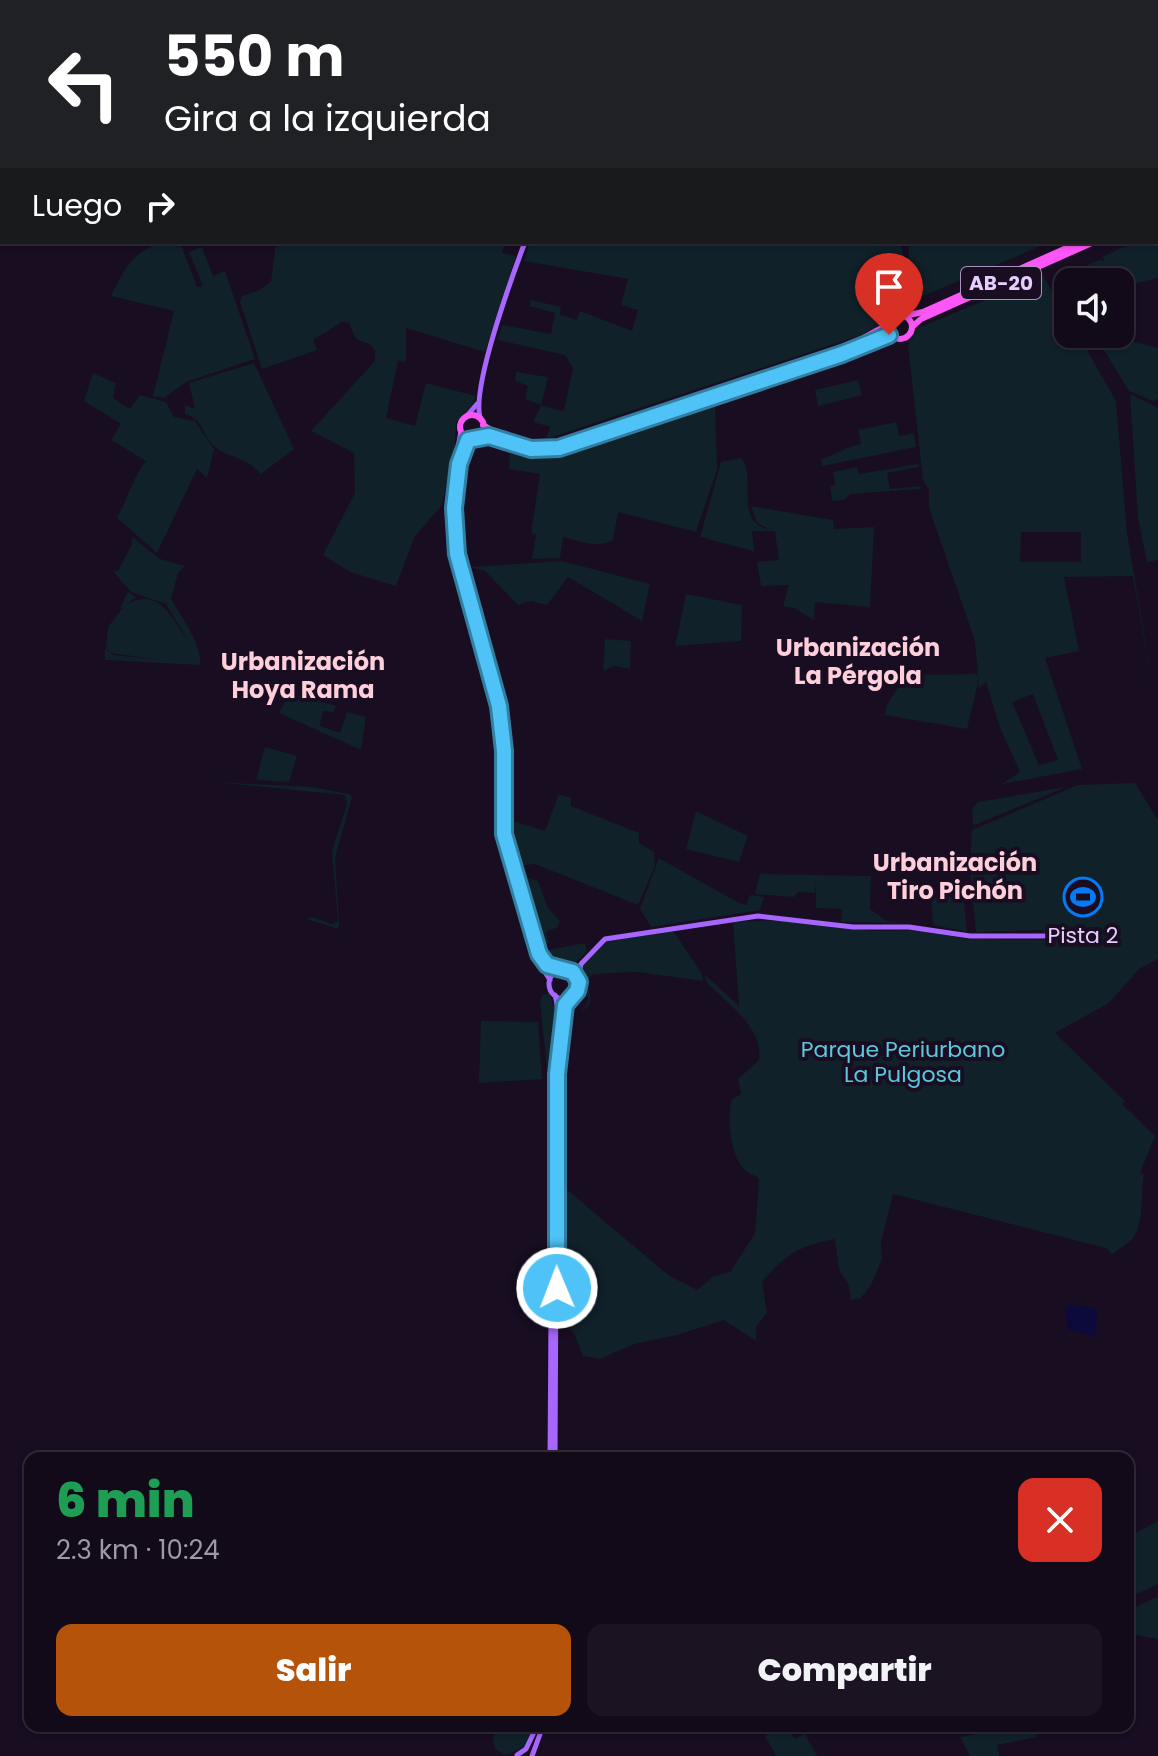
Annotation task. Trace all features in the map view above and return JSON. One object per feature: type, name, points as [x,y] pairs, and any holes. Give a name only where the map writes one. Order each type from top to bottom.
[{"type":"main road","points":[[524,244],[493,339],[478,403],[462,421],[450,490],[451,552],[494,706],[498,751],[498,819],[503,854],[531,950],[550,980],[558,1010],[551,1074],[552,1452]]},
{"type":"main road","name":"AB-20","points":[[487,428],[512,440],[560,442],[851,345],[889,324],[894,316],[923,312],[1076,244]]},
{"type":"main road","name":"AB-20","points":[[894,337],[907,336],[921,319],[1090,244]]},
{"type":"main road","points":[[904,316],[912,327]]},
{"type":"main road","points":[[466,417],[475,416],[487,428],[531,449],[559,448],[842,354],[880,337],[894,337],[889,324]]},
{"type":"main road","points":[[478,403],[487,428]]},
{"type":"main road","points":[[487,428],[464,445],[457,480],[455,540],[499,706],[504,751],[504,834],[535,947],[547,965],[563,969],[578,978]]},
{"type":"main road","points":[[474,438],[487,428]]},
{"type":"main road","points":[[461,431],[474,438]]},
{"type":"main road","points":[[552,1452],[557,1074],[564,1011],[578,989],[581,964],[600,942],[607,938],[758,916],[853,927],[909,927],[970,936],[1044,936]]},
{"type":"main road","points":[[550,980],[563,969],[581,964]]},
{"type":"main road","points":[[555,995],[571,997]]},
{"type":"main road","points":[[515,1756],[526,1749],[536,1732]]},
{"type":"main road","points":[[532,1756],[538,1732]]},
{"type":"main road","points":[[515,1756],[526,1756]]},
{"type":"green space","points":[[181,244],[197,287],[203,286],[189,252],[202,247],[213,276],[225,271],[255,359],[186,382],[164,398],[153,396],[174,311],[111,296],[130,263],[152,246]]},
{"type":"green space","points":[[276,244],[504,244],[502,253],[516,256],[485,352],[406,328],[406,362],[398,361],[386,418],[415,426],[426,383],[476,396],[470,409],[456,422],[455,446],[442,505],[415,536],[396,586],[350,572],[323,555],[355,493],[354,453],[311,431],[375,361],[375,350],[356,339],[349,323],[342,322],[313,340],[317,350],[262,369],[240,302],[242,296],[260,290],[271,281]]},
{"type":"green space","points":[[529,244],[900,244],[904,258],[904,299],[902,305],[890,310],[878,326],[858,336],[546,439],[550,427],[533,422],[541,405],[564,410],[573,368],[565,355],[498,340],[502,325],[551,334],[555,313],[529,306],[531,300],[561,307],[560,314],[576,320],[580,311],[632,331],[638,310],[621,305],[628,279],[524,261]]},
{"type":"green space","points":[[909,244],[1045,244],[907,303]]},
{"type":"green space","points":[[1130,244],[1158,244],[1158,278],[1134,284],[1134,268],[1084,268],[1102,259],[1103,262],[1102,257],[1125,246],[1129,251],[1126,246]]},
{"type":"green space","points":[[1043,276],[1054,294],[1054,348],[1086,348],[1116,401],[1127,533],[1158,718],[1133,576],[1064,577],[1079,651],[1045,658],[1082,769],[1002,784],[1020,772],[1000,728],[986,682],[979,688],[975,641],[929,508],[929,490],[923,481],[908,345],[918,328]],"holes":[[[1021,532],[1081,532],[1081,562],[1020,562]],[[1033,694],[1058,760],[1039,765],[1012,702]]]},
{"type":"green space","points":[[1134,342],[1158,348],[1158,399],[1153,401],[1129,391],[1103,348],[1134,348]]},
{"type":"green space","points":[[254,363],[294,449],[261,474],[248,463],[218,449],[199,423],[185,414],[185,405],[195,409],[189,383]]},
{"type":"green space","points":[[516,372],[548,377],[541,405],[525,399],[528,386],[515,381]]},
{"type":"green space","points":[[93,373],[116,383],[113,398],[130,409],[140,395],[166,402],[174,417],[195,421],[214,449],[207,478],[197,469],[157,553],[117,518],[146,461],[111,440],[121,424],[84,401]]},
{"type":"green space","points":[[858,380],[862,395],[818,406],[815,390]]},
{"type":"green space","points":[[1130,394],[1158,408],[1158,560],[1147,562],[1138,518]]},
{"type":"green space","points":[[715,398],[717,470],[696,532],[618,512],[613,540],[595,544],[563,537],[560,558],[532,559],[536,535],[531,533],[540,474],[509,469],[510,447],[542,452],[559,449]]},
{"type":"green space","points":[[896,422],[899,436],[914,433],[916,447],[822,466],[821,459],[861,444],[858,430]]},
{"type":"green space","points":[[741,458],[746,467],[749,509],[758,525],[769,529],[757,523],[751,506],[833,520],[834,529],[874,527],[870,607],[815,602],[814,620],[794,608],[783,606],[789,585],[761,586],[757,562],[779,560],[775,531],[752,531],[754,551],[700,537],[721,462]]},
{"type":"green space","points":[[918,464],[919,467],[887,473],[890,489],[921,486],[920,489],[850,494],[844,500],[832,501],[830,486],[835,485],[833,472],[857,467],[859,474]]},
{"type":"green space","points":[[132,537],[160,559],[185,566],[178,573],[171,599],[195,640],[200,665],[105,660],[105,649],[113,655],[161,660],[111,653],[106,649],[108,627],[123,607],[120,608],[128,592],[136,597],[128,603],[139,599],[149,600],[164,608],[187,639],[166,604],[131,592],[112,570],[118,571],[132,544]]},
{"type":"green space","points":[[562,561],[650,584],[642,621],[568,577],[547,605],[531,601],[518,605],[485,571],[470,567]]},
{"type":"green space","points":[[686,594],[742,605],[741,641],[675,646]]},
{"type":"green space","points":[[605,639],[631,641],[630,669],[614,666],[603,671]]},
{"type":"green space","points":[[977,674],[978,683],[967,729],[884,715],[906,675]]},
{"type":"green space","points":[[289,693],[336,706],[334,712],[323,711],[320,726],[340,733],[347,712],[366,717],[361,750],[279,713]]},
{"type":"green space","points":[[265,747],[297,756],[289,782],[256,780]]},
{"type":"green space","points":[[214,782],[312,787],[349,794],[352,797],[335,858],[339,924],[338,929],[306,919],[312,917],[332,924],[338,921],[332,851],[347,804],[345,795]]},
{"type":"green space","name":"Parque Periurbano La Pulgosa","points":[[1135,783],[1158,820],[1158,959],[1139,969],[1109,1003],[1055,1033],[1125,1101],[1122,1104],[1155,1136],[1140,1173],[1144,1174],[1141,1216],[1131,1240],[1112,1254],[1106,1248],[893,1194],[881,1242],[882,1259],[872,1283],[861,1298],[851,1300],[848,1283],[839,1270],[835,1239],[794,1253],[778,1264],[762,1282],[767,1313],[756,1327],[756,1341],[724,1320],[634,1344],[600,1359],[583,1356],[574,1333],[563,1324],[562,1204],[565,1188],[668,1275],[697,1290],[714,1276],[730,1272],[755,1233],[759,1179],[739,1162],[731,1135],[730,1116],[732,1099],[741,1094],[738,1079],[759,1060],[759,1048],[750,1027],[707,983],[704,974],[739,1006],[733,922],[782,920],[873,931],[920,930],[966,939],[1049,940],[1042,930],[976,932],[970,869],[972,830],[1078,785]]},
{"type":"green space","points":[[1066,787],[973,824],[972,809],[978,802]]},
{"type":"green space","points":[[559,794],[571,798],[571,806],[639,833],[639,843],[654,852],[655,866],[638,905],[535,864],[519,866],[513,821],[545,831]]},
{"type":"green space","points":[[696,811],[748,836],[739,862],[686,849]]},
{"type":"green space","points":[[659,858],[737,902],[746,905],[750,895],[764,897],[760,910],[651,927],[640,909]]},
{"type":"green space","points":[[760,874],[871,876],[870,909],[887,921],[903,923],[841,922],[842,909],[816,908],[816,882],[815,893],[798,892],[794,897],[755,894]]},
{"type":"green space","points":[[521,876],[538,881],[548,908],[560,921],[558,927],[546,932],[549,943],[537,945]]},
{"type":"green space","points":[[963,895],[967,932],[933,925],[931,896]]},
{"type":"green space","points":[[672,929],[702,974],[703,981],[637,972],[593,974],[586,981],[590,1002],[581,1012],[589,1000],[584,989],[583,965],[606,942]]},
{"type":"green space","points":[[585,943],[587,952],[573,965],[554,964],[542,951]]},
{"type":"green space","points":[[549,993],[555,1009],[547,1069],[540,1002],[542,995]]},
{"type":"green space","points":[[481,1021],[538,1022],[542,1079],[479,1083]]},
{"type":"green space","points":[[1158,1521],[1158,1584],[1134,1595],[1134,1534]]},
{"type":"green space","points":[[1158,1597],[1158,1639],[1136,1635],[1134,1608]]},
{"type":"green space","points":[[496,1732],[531,1732],[524,1748],[505,1755],[495,1749],[493,1738]]},
{"type":"green space","points":[[772,1732],[791,1732],[795,1739],[805,1734],[817,1756],[776,1756],[765,1736]]},
{"type":"green space","points":[[986,1732],[1036,1732],[1037,1737],[997,1745],[999,1756],[970,1756],[960,1737]]},
{"type":"shaded area","points":[[1070,1304],[1097,1309],[1095,1336],[1068,1329],[1065,1312]]},
{"type":"place","name":"Pista 2","points":[[1083,897]]},
{"type":"district","name":"Urbanización La Pérgola","points":[[858,662]]},
{"type":"district","name":"Urbanización Hoya Rama","points":[[303,676]]},
{"type":"district","name":"Urbanización Tiro Pichón","points":[[955,877]]},
{"type":"route","points":[[557,1288],[558,1057],[565,1005],[577,991],[579,982],[573,972],[547,965],[539,954],[532,939],[504,834],[504,751],[499,706],[455,540],[454,495],[464,445],[471,439],[486,435],[531,449],[559,448],[842,354],[889,335]]}]
